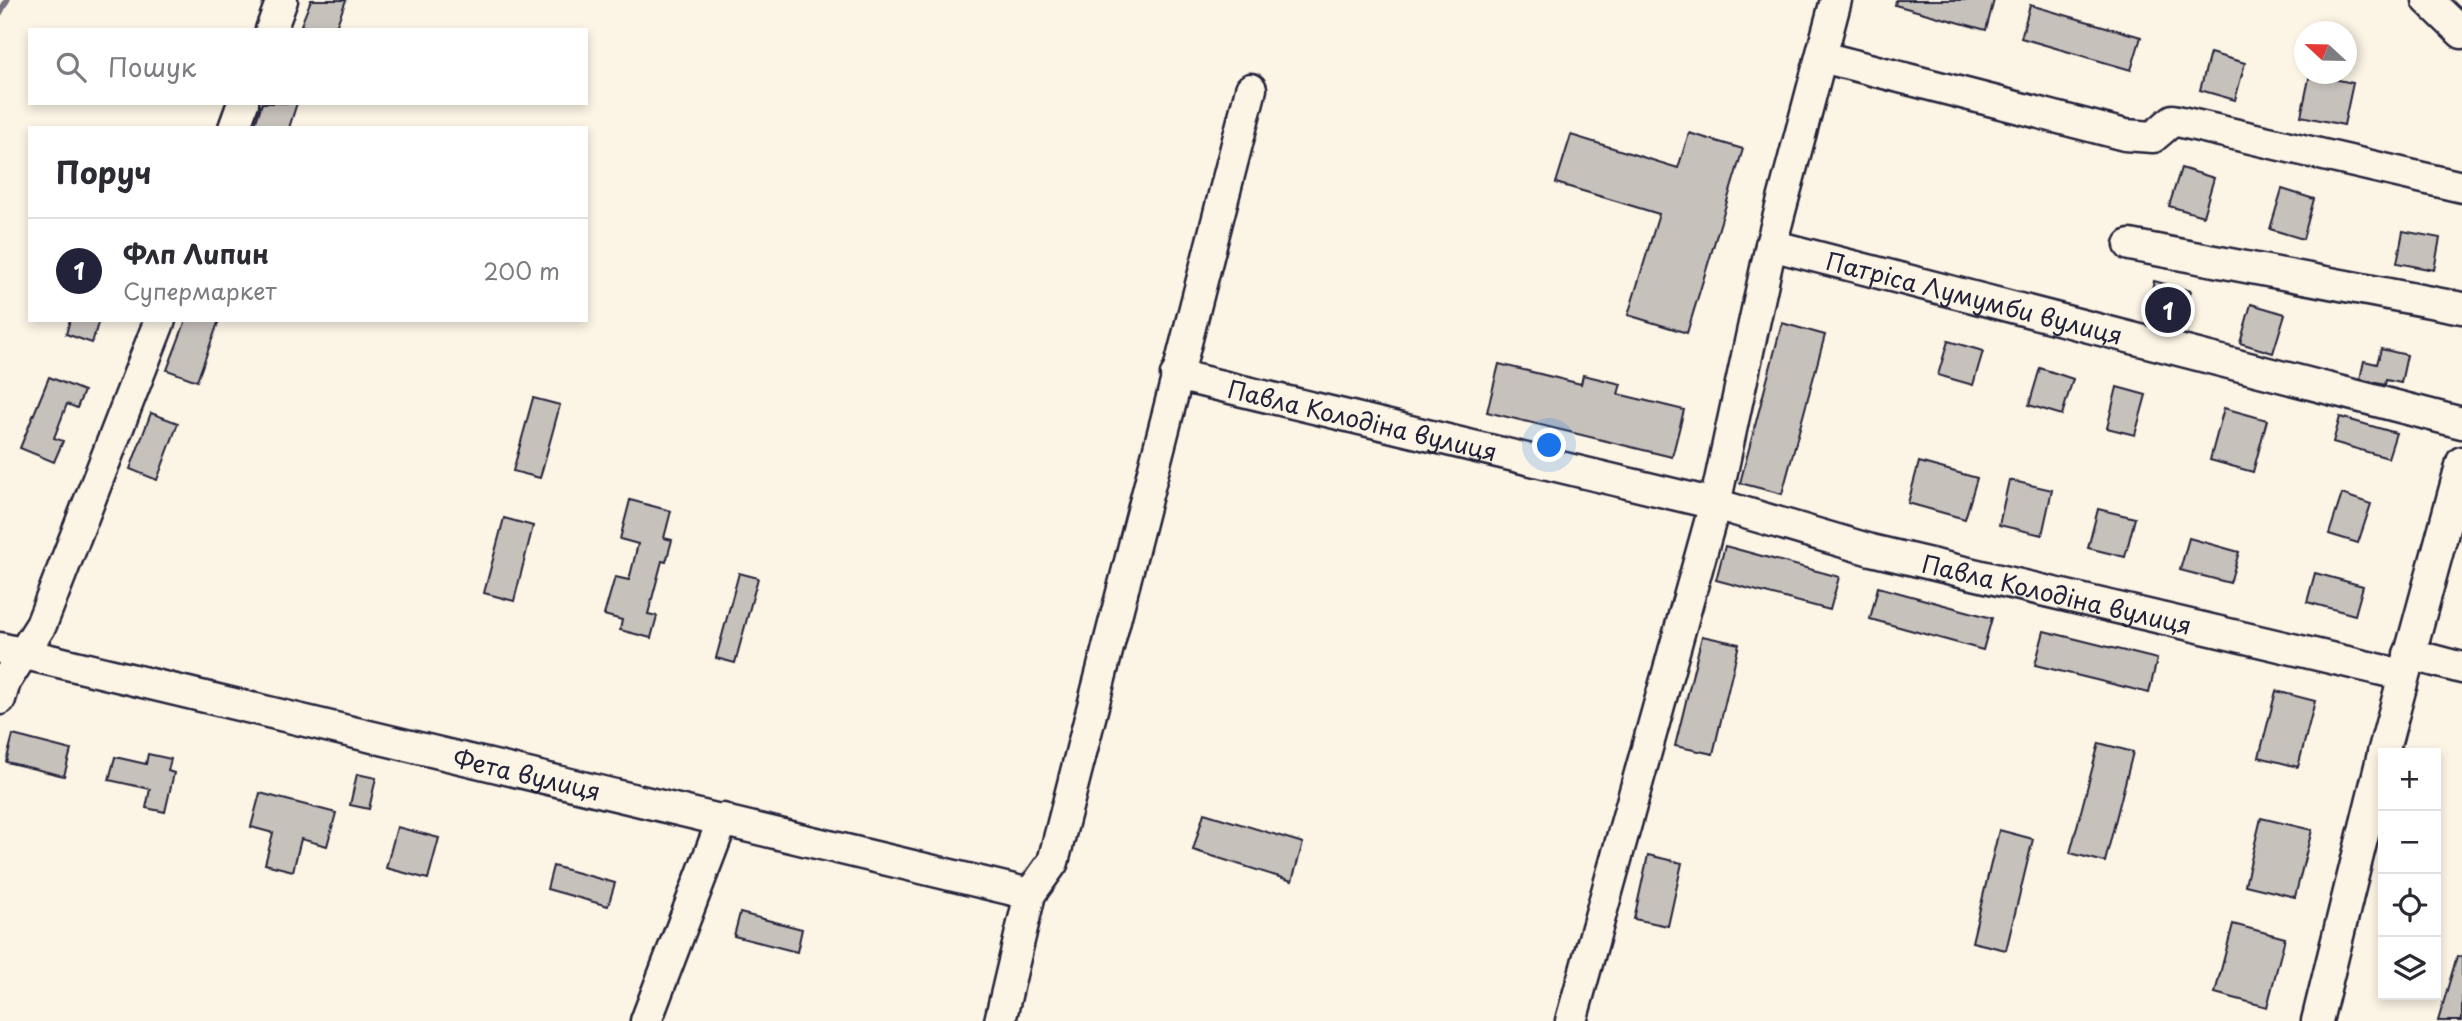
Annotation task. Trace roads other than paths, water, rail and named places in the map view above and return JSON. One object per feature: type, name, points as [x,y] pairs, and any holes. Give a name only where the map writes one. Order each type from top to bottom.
[{"type":"street","points":[[272,28],[282,0]]},
{"type":"street","points":[[1571,1021],[1715,504],[1772,245],[1836,0]]},
{"type":"street","points":[[2428,0],[2462,33]]},
{"type":"street","points":[[1822,57],[2125,135],[2153,137],[2173,120],[2462,187]]},
{"type":"street","points":[[1000,1021],[1030,894],[1053,862],[1251,89]]},
{"type":"street","points":[[235,126],[242,105]]},
{"type":"street","name":"Патріса Лумумби вулиця","points":[[1772,245],[2462,424]]},
{"type":"street","points":[[2130,245],[2462,308]]},
{"type":"street","points":[[0,699],[12,651],[41,625],[159,322]]},
{"type":"street","name":"Павла Колодіна вулиця","points":[[1176,375],[1715,504],[1871,550],[2406,664],[2462,668]]},
{"type":"street","points":[[2384,748],[2462,462]]},
{"type":"street","name":"Фета вулиця","points":[[12,651],[1030,894]]},
{"type":"street","points":[[2317,1021],[2378,773]]},
{"type":"street","points":[[646,1021],[723,819]]},
{"type":"waterway","points":[[0,13],[7,0]]},
{"type":"place","name":"Флп Липин","points":[[2168,310]]}]
